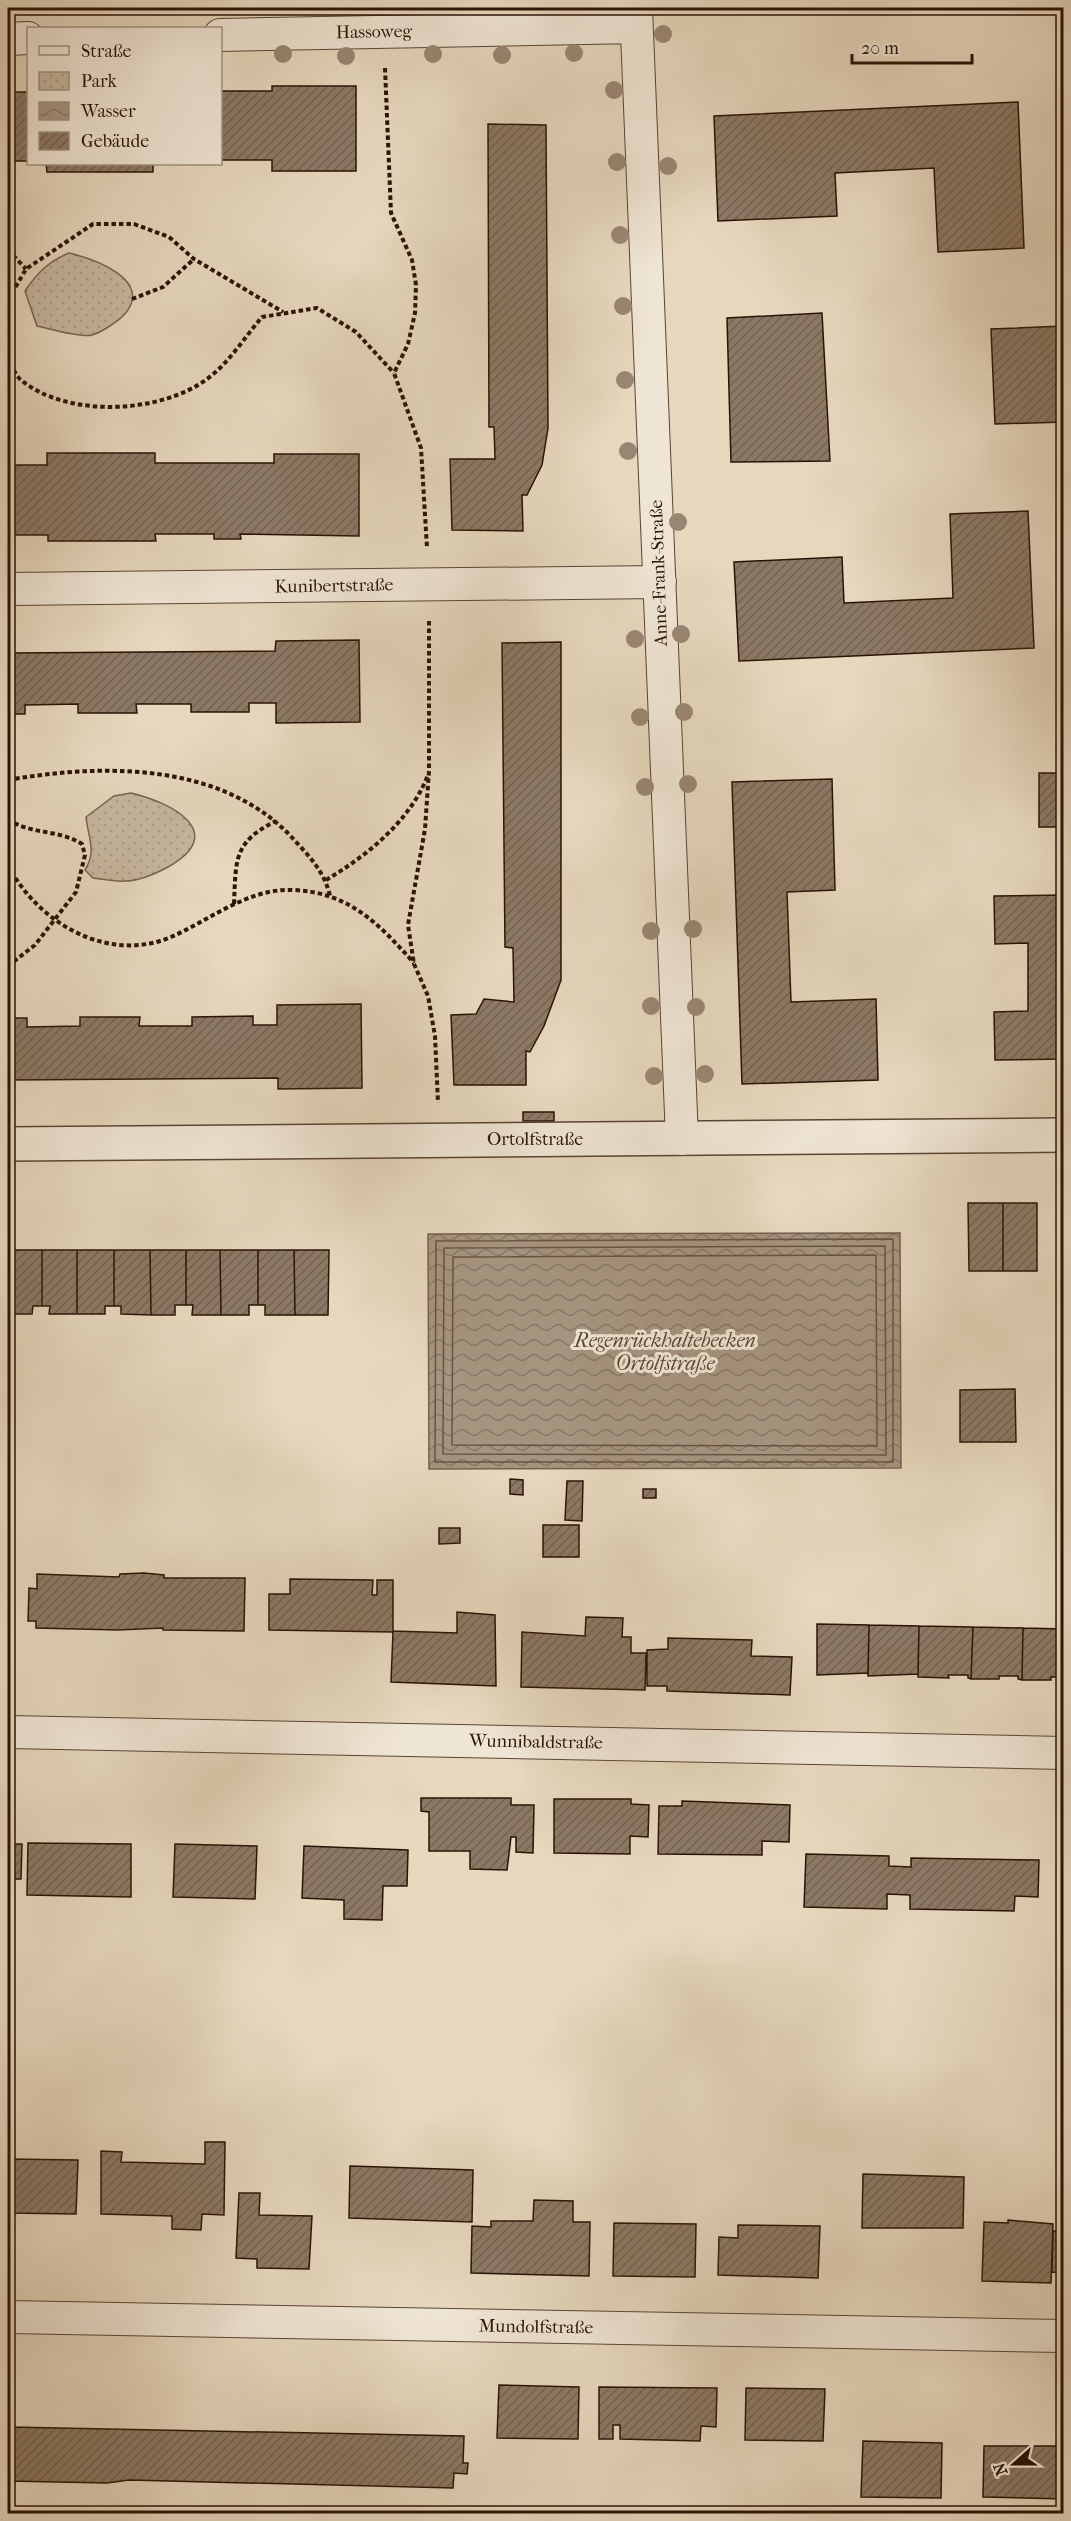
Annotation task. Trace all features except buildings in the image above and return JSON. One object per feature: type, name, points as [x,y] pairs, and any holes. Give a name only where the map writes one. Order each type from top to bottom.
[{"type":"street","name":"Hassoweg","points":[[222,35],[636,17]]},
{"type":"street","name":"Anne-Frank-Straße","points":[[636,17],[682,1138]]},
{"type":"street","points":[[8,39],[27,38]]},
{"type":"street","name":"Kunibertstraße","points":[[8,590],[660,582]]},
{"type":"street","name":"Ortolfstraße","points":[[8,1144],[1064,1135]]},
{"type":"street","name":"Wunnibaldstraße","points":[[8,1732],[1064,1753]]},
{"type":"street","name":"Mundolfstraße","points":[[8,2317],[1064,2336]]},
{"type":"path","points":[[8,300],[27,269],[93,224],[134,224],[169,237],[194,259],[284,312]]},
{"type":"path","points":[[8,250],[27,269]]},
{"type":"path","points":[[132,299],[163,286],[194,259]]},
{"type":"path","points":[[8,356],[19,378],[42,394],[76,403],[130,408],[175,396],[208,379],[262,317],[317,308],[356,332],[393,373]]},
{"type":"path","points":[[8,780],[58,773],[97,771],[164,774],[215,786],[263,810],[276,822],[313,860],[326,880],[330,896]]},
{"type":"path","points":[[326,880],[366,853],[398,822],[419,798],[429,771]]},
{"type":"path","points":[[8,819],[18,827],[73,837],[82,844],[85,855],[76,892],[34,945],[8,966]]},
{"type":"path","points":[[234,904],[240,849],[258,830],[276,822]]},
{"type":"path","points":[[8,865],[16,881],[36,907],[55,921],[86,938],[125,945],[151,944],[172,937],[234,904],[269,893],[292,890],[330,896],[366,914],[414,964]]},
{"type":"green space","points":[[69,253],[92,260],[118,273],[132,291],[132,303],[124,315],[92,335],[73,334],[37,326],[25,291],[44,268]]},
{"type":"green space","points":[[131,793],[162,803],[176,811],[187,820],[194,831],[194,842],[186,854],[168,867],[147,877],[121,881],[93,878],[85,870],[89,863],[91,850],[86,817],[114,796]]},
{"type":"water","name":"Regenrückhaltebecken Ortolfstraße","points":[[900,1233],[901,1468],[429,1469],[428,1234]]}]
